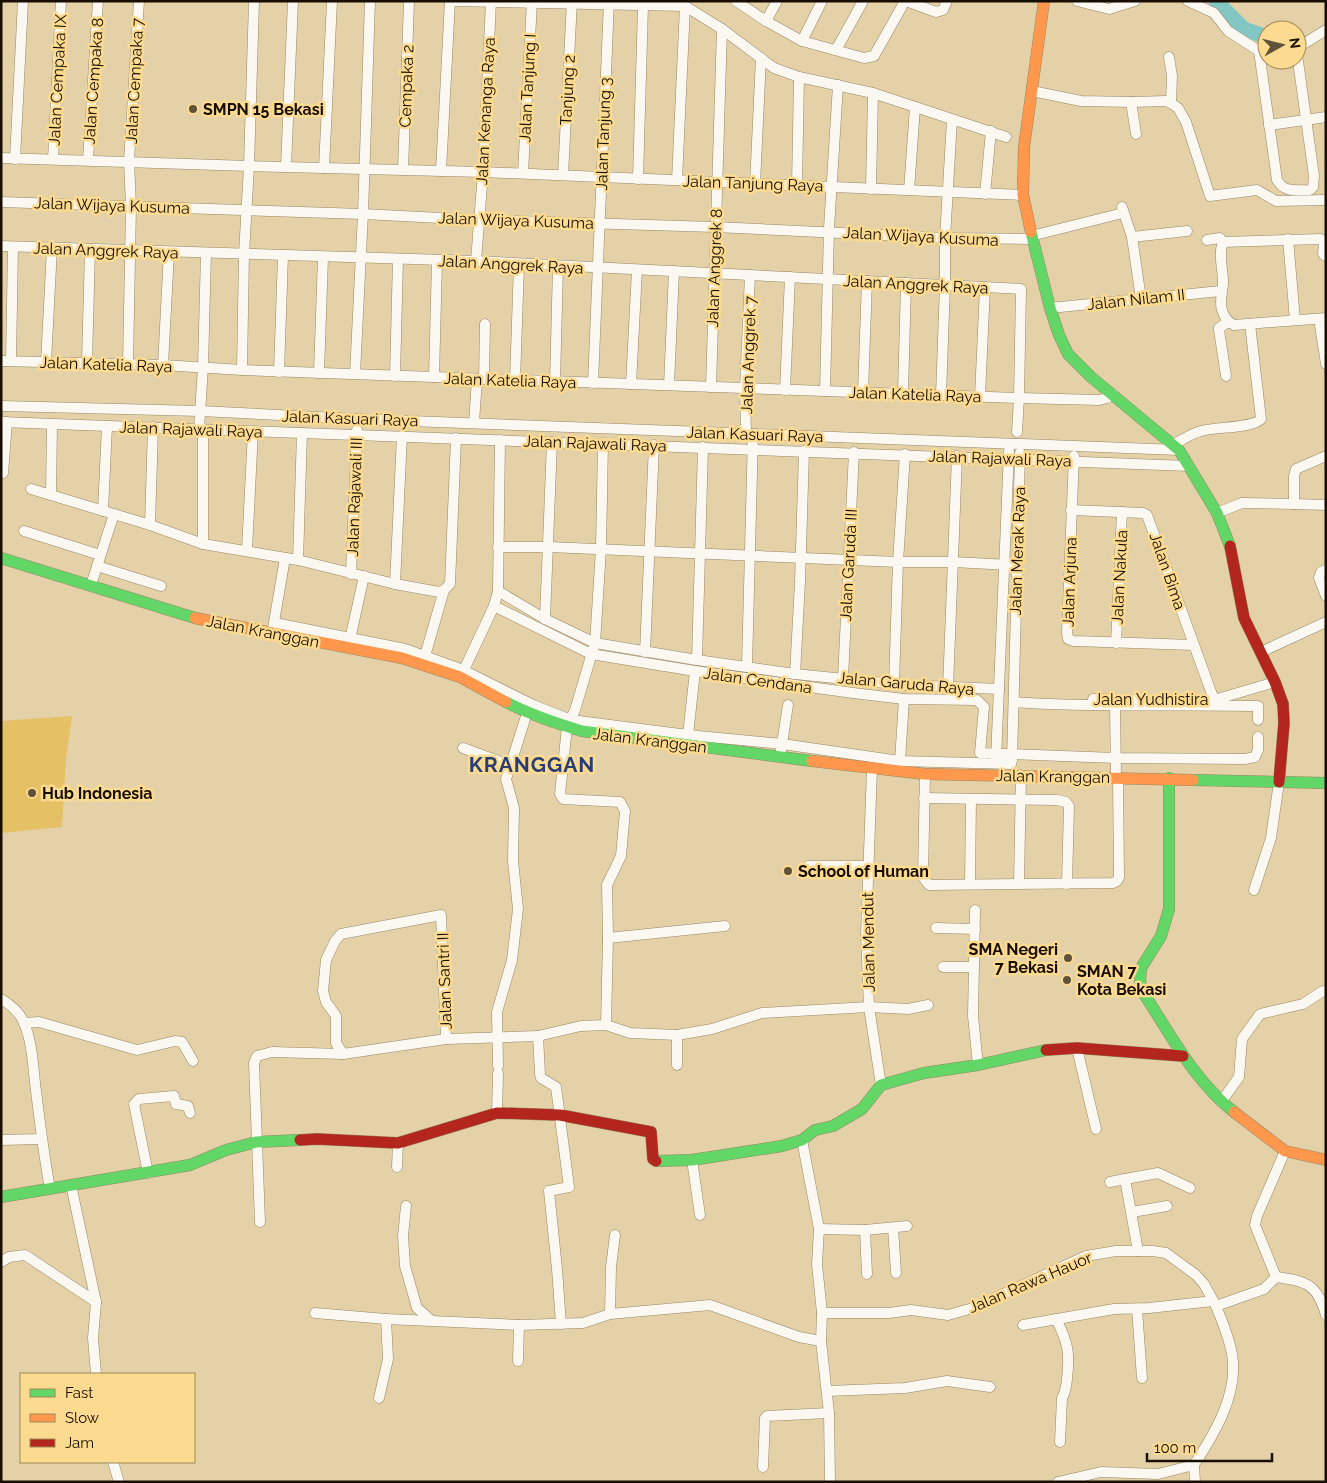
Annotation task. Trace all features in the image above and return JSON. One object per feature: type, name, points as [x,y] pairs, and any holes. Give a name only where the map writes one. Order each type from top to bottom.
[{"type":"street","points":[[15,159],[23,1]]},
{"type":"street","name":"Jalan Cempaka IX","points":[[53,159],[61,1]]},
{"type":"street","name":"Jalan Cempaka 8","points":[[88,160],[98,1]]},
{"type":"street","name":"Jalan Cempaka 7","points":[[128,364],[131,206],[129,161],[138,1]]},
{"type":"street","points":[[242,370],[244,254],[249,166],[254,1]]},
{"type":"street","points":[[286,167],[293,1]]},
{"type":"street","points":[[324,168],[332,1]]},
{"type":"street","points":[[355,374],[363,214],[370,1]]},
{"type":"street","name":"Cempaka 2","points":[[403,170],[409,1]]},
{"type":"street","points":[[441,171],[450,1]]},
{"type":"street","points":[[455,1],[685,6],[722,29],[774,68],[799,77],[873,93],[1006,137]]},
{"type":"street","points":[[736,1],[766,21],[802,41],[864,58],[874,56],[905,1],[936,12],[943,10],[946,1]]},
{"type":"street","points":[[766,21],[777,1]]},
{"type":"street","points":[[802,41],[822,1]]},
{"type":"street","points":[[836,50],[863,1]]},
{"type":"street","points":[[1044,1],[1024,147],[1022,195],[1031,238],[1059,335],[1068,354],[1091,377],[1176,448],[1189,466],[1216,513],[1229,543],[1244,618],[1275,682],[1283,704],[1284,723],[1279,782],[1271,838],[1254,890]]},
{"type":"street","points":[[1078,1],[1109,9],[1135,1]]},
{"type":"street","points":[[1188,1],[1214,13],[1228,30],[1257,47]]},
{"type":"street","name":"Jalan Kenanga Raya","points":[[476,261],[483,172],[491,2]]},
{"type":"street","name":"Jalan Tanjung I","points":[[523,173],[532,2]]},
{"type":"street","name":"Tanjung 2","points":[[563,175],[572,3]]},
{"type":"street","name":"Jalan Tanjung 3","points":[[593,383],[609,3]]},
{"type":"street","points":[[638,178],[643,6]]},
{"type":"street","points":[[677,180],[685,6]]},
{"type":"street","name":"Jalan Anggrek 8","points":[[711,387],[722,29]]},
{"type":"street","points":[[1307,42],[1326,30]]},
{"type":"street","points":[[1169,57],[1172,76],[1171,103]]},
{"type":"street","points":[[755,184],[761,58]]},
{"type":"street","points":[[1265,70],[1269,125],[1277,180],[1280,186],[1286,190],[1310,190],[1313,187],[1314,176],[1299,70]]},
{"type":"street","points":[[797,185],[799,77]]},
{"type":"street","points":[[825,391],[829,232],[838,85]]},
{"type":"street","points":[[1032,91],[1081,100],[1166,101],[1178,108],[1186,122],[1210,196],[1257,190],[1276,201],[1326,200]]},
{"type":"street","points":[[871,189],[873,93]]},
{"type":"street","points":[[1131,102],[1136,134]]},
{"type":"street","points":[[909,190],[914,107]]},
{"type":"street","points":[[1269,125],[1326,117]]},
{"type":"street","points":[[941,395],[945,238],[952,120]]},
{"type":"street","points":[[985,194],[991,132]]},
{"type":"street","name":"Jalan Tanjung Raya","points":[[1,158],[523,173],[1022,195]]},
{"type":"street","name":"Jalan Wijaya Kusuma","points":[[1,202],[363,214],[479,220],[715,226],[945,238],[1031,238],[1123,210],[1132,237]]},
{"type":"street","points":[[1142,299],[1132,237],[1187,231]]},
{"type":"street","points":[[1207,240],[1220,238],[1223,242],[1320,239],[1324,244],[1324,256],[1326,256]]},
{"type":"street","points":[[1288,239],[1295,320]]},
{"type":"street","points":[[1223,242],[1221,248],[1222,310],[1228,322],[1234,325],[1322,318],[1326,364]]},
{"type":"street","name":"Jalan Anggrek Raya","points":[[1,246],[476,261],[1021,289],[1019,398]]},
{"type":"street","points":[[6,361],[13,247]]},
{"type":"street","points":[[46,362],[52,248]]},
{"type":"street","points":[[87,363],[90,249]]},
{"type":"street","points":[[164,365],[169,252]]},
{"type":"street","points":[[203,544],[200,411],[206,253]]},
{"type":"street","points":[[279,372],[282,255]]},
{"type":"street","points":[[319,373],[323,256]]},
{"type":"street","points":[[395,376],[398,259]]},
{"type":"street","points":[[434,377],[437,260]]},
{"type":"street","points":[[515,380],[519,264]]},
{"type":"street","points":[[555,382],[558,266]]},
{"type":"street","points":[[631,384],[637,270]]},
{"type":"street","points":[[669,386],[674,272]]},
{"type":"street","name":"Jalan Anggrek 7","points":[[747,666],[753,449],[749,434],[745,388],[750,275]]},
{"type":"street","points":[[785,390],[790,277]]},
{"type":"street","points":[[863,392],[867,281]]},
{"type":"street","points":[[903,394],[906,283]]},
{"type":"street","points":[[980,396],[985,287]]},
{"type":"street","name":"Jalan Nilam II","points":[[1050,308],[1221,291]]},
{"type":"street","points":[[1226,376],[1218,330],[1228,322]]},
{"type":"street","points":[[474,423],[485,324]]},
{"type":"street","points":[[1176,448],[1190,434],[1203,430],[1256,423],[1262,419],[1250,324]]},
{"type":"street","name":"Jalan Katelia Raya","points":[[6,361],[164,365],[279,372],[1019,398],[1099,400],[1113,394]]},
{"type":"street","name":"Jalan Merak Raya","points":[[996,770],[1004,565],[1019,398]]},
{"type":"street","name":"Jalan Kasuari Raya","points":[[1,406],[200,411],[357,420],[1015,444],[1176,448]]},
{"type":"street","name":"Jalan Rajawali III","points":[[351,574],[357,420]]},
{"type":"street","points":[[3,474],[4,422]]},
{"type":"street","name":"Jalan Rajawali Raya","points":[[4,422],[1074,460],[1189,466]]},
{"type":"street","points":[[51,495],[52,424]]},
{"type":"street","points":[[103,510],[106,426]]},
{"type":"street","points":[[150,525],[153,427]]},
{"type":"street","points":[[247,550],[253,431]]},
{"type":"street","points":[[298,560],[302,433]]},
{"type":"street","points":[[394,584],[402,436]]},
{"type":"street","points":[[31,489],[150,525],[203,544],[298,560],[394,584],[439,592],[450,584],[456,438]]},
{"type":"street","points":[[462,674],[494,606],[498,591],[500,440]]},
{"type":"street","points":[[545,620],[552,442]]},
{"type":"street","points":[[603,443],[601,550],[595,643],[580,696],[569,723],[560,794],[563,799],[620,802],[625,811],[621,856],[607,885],[606,1025]]},
{"type":"street","points":[[645,652],[654,445]]},
{"type":"street","name":"Jalan Arjuna","points":[[1074,446],[1067,636],[1071,641],[1193,645]]},
{"type":"street","points":[[697,660],[703,447]]},
{"type":"street","points":[[795,674],[804,451]]},
{"type":"street","name":"Jalan Garuda III","points":[[843,678],[854,452]]},
{"type":"street","points":[[894,684],[898,562],[905,454]]},
{"type":"street","points":[[948,688],[957,456]]},
{"type":"street","points":[[1294,504],[1294,476],[1296,469],[1326,456]]},
{"type":"street","name":"Jalan Merak Raya","points":[[1014,458],[1016,565],[1014,767],[1020,799],[1019,884]]},
{"type":"street","points":[[1216,513],[1242,503],[1326,505]]},
{"type":"street","name":"Jalan Bima","points":[[1071,510],[1145,513],[1150,519],[1214,700]]},
{"type":"street","name":"Jalan Nakula","points":[[1116,643],[1122,512]]},
{"type":"street","points":[[91,586],[114,514]]},
{"type":"street","points":[[24,531],[161,586]]},
{"type":"street","points":[[498,548],[549,548],[1016,565]]},
{"type":"street","name":"Jalan Kranggan","points":[[1,558],[198,619],[273,628],[349,643],[462,674],[527,713],[569,723],[582,731],[781,750],[872,769],[924,774],[996,770],[1014,767],[1117,777],[1326,783]]},
{"type":"street","points":[[273,628],[285,558]]},
{"type":"street","points":[[1326,570],[1321,572],[1319,578],[1326,596]]},
{"type":"street","points":[[364,576],[349,643],[405,650],[425,656],[569,723],[688,735],[781,750],[996,770]]},
{"type":"street","points":[[425,656],[444,590]]},
{"type":"street","name":"Jalan Garuda Raya","points":[[498,591],[545,620],[595,643],[795,674],[948,688],[999,689]]},
{"type":"street","name":"Jalan Cendana","points":[[494,606],[591,654],[695,671],[904,699],[979,701],[984,707],[980,753],[996,754]]},
{"type":"street","points":[[1261,652],[1326,622]]},
{"type":"street","points":[[688,735],[695,671]]},
{"type":"street","name":"Jalan Yudhistira","points":[[1024,699],[1214,700],[1275,682]]},
{"type":"street","points":[[900,761],[904,699]]},
{"type":"street","points":[[1014,702],[1115,707],[1258,706],[1258,720]]},
{"type":"street","points":[[781,750],[788,705]]},
{"type":"street","points":[[924,774],[924,880],[929,885],[1113,883],[1118,880],[1115,707]]},
{"type":"street","points":[[497,1113],[497,1012],[512,960],[518,909],[513,861],[514,808],[506,779],[527,713]]},
{"type":"street","points":[[996,754],[1014,767],[1116,758],[1250,759],[1258,753],[1258,737]]},
{"type":"street","points":[[464,748],[509,766]]},
{"type":"street","name":"Jalan Mendut","points":[[872,769],[866,935],[869,1006],[881,1085]]},
{"type":"street","points":[[1169,778],[1169,909],[1166,924],[1159,940],[1143,963],[1139,977],[1142,990],[1183,1056],[1200,1080],[1221,1102],[1285,1151],[1326,1160]]},
{"type":"street","points":[[924,798],[1058,800],[1066,802],[1069,806],[1068,884]]},
{"type":"street","points":[[970,884],[972,799]]},
{"type":"street","points":[[808,866],[868,866]]},
{"type":"street","points":[[975,910],[973,1016],[978,1065]]},
{"type":"street","name":"Jalan Santri II","points":[[342,1054],[336,1043],[336,1016],[326,1002],[323,991],[326,960],[335,940],[341,934],[441,915],[446,1039]]},
{"type":"street","points":[[608,938],[725,926]]},
{"type":"street","points":[[936,928],[975,929]]},
{"type":"street","points":[[943,967],[974,967]]},
{"type":"street","points":[[1221,1102],[1239,1077],[1242,1039],[1260,1014],[1303,1004],[1323,991],[1326,992]]},
{"type":"street","points":[[1,999],[14,1007],[24,1023],[30,1045],[50,1189]]},
{"type":"street","points":[[260,1222],[254,1063],[257,1056],[272,1052],[342,1054],[446,1039],[538,1036],[581,1026],[606,1025],[630,1034],[677,1035],[712,1029],[762,1013],[869,1006],[908,1008],[928,1005]]},
{"type":"street","points":[[24,1023],[40,1022],[137,1050],[175,1040],[182,1042],[193,1061]]},
{"type":"street","points":[[677,1035],[677,1065]]},
{"type":"street","points":[[538,1036],[541,1078],[556,1087],[569,1187],[549,1191],[561,1324]]},
{"type":"street","points":[[1,1197],[190,1165],[226,1150],[256,1142],[318,1139],[398,1143],[497,1113],[560,1115],[651,1132],[653,1159],[655,1161],[692,1160],[782,1146],[802,1140],[815,1130],[833,1126],[862,1109],[881,1085],[924,1073],[978,1065],[1042,1050],[1077,1048],[1183,1056]]},
{"type":"street","points":[[1077,1048],[1096,1130]]},
{"type":"street","points":[[148,1173],[134,1104],[140,1100],[174,1096],[176,1104],[188,1106],[190,1113]]},
{"type":"street","points":[[1,1140],[42,1139]]},
{"type":"street","points":[[802,1140],[819,1229],[817,1264],[822,1314],[821,1341],[829,1413],[830,1482]]},
{"type":"street","points":[[397,1167],[398,1143]]},
{"type":"street","points":[[1276,1277],[1256,1225],[1257,1216],[1285,1151]]},
{"type":"street","points":[[692,1160],[700,1215]]},
{"type":"street","points":[[1110,1182],[1158,1173],[1190,1188]]},
{"type":"street","points":[[1125,1179],[1138,1251]]},
{"type":"street","points":[[71,1185],[96,1302],[93,1338],[96,1373]]},
{"type":"street","points":[[406,1206],[403,1236],[404,1266],[417,1308],[431,1320]]},
{"type":"street","points":[[1132,1212],[1167,1206]]},
{"type":"street","points":[[819,1229],[865,1230],[907,1226]]},
{"type":"street","points":[[893,1228],[896,1273]]},
{"type":"street","points":[[865,1230],[867,1274]]},
{"type":"street","points":[[610,1314],[614,1235]]},
{"type":"street","name":"Jalan Rawa Hauor","points":[[822,1314],[889,1313],[911,1310],[948,1315],[973,1308],[1086,1256],[1116,1251],[1166,1253],[1196,1275],[1204,1284],[1228,1337],[1233,1356],[1232,1389],[1210,1440],[1194,1465]]},
{"type":"street","points":[[1,1262],[9,1257],[25,1255],[96,1302]]},
{"type":"street","points":[[1023,1325],[1114,1309],[1214,1303],[1264,1289],[1276,1277]]},
{"type":"street","points":[[1276,1277],[1296,1280],[1314,1289],[1321,1298],[1326,1315]]},
{"type":"street","points":[[315,1313],[386,1319],[519,1325],[584,1323],[610,1314],[710,1305],[799,1337],[821,1341]]},
{"type":"street","points":[[1137,1309],[1142,1378]]},
{"type":"street","points":[[379,1398],[388,1359],[386,1319]]},
{"type":"street","points":[[1056,1319],[1066,1338],[1069,1353],[1065,1392],[1062,1398],[1060,1442]]},
{"type":"street","points":[[518,1362],[519,1325]]},
{"type":"street","points":[[827,1391],[905,1388],[948,1381],[990,1387]]},
{"type":"street","points":[[763,1467],[766,1416],[829,1413]]},
{"type":"street","points":[[113,1463],[119,1482]]},
{"type":"street","points":[[1058,1482],[1101,1472],[1158,1474],[1194,1465],[1195,1482]]},
{"type":"shaded area","name":"Hub Indonesia","points":[[72,716],[66,758],[62,827],[1,833],[1,721]]},
{"type":"waterway","points":[[1216,1],[1244,29],[1257,34]]},
{"type":"traffic: fast","points":[[1031,232],[1050,308],[1068,354],[1091,377],[1179,450],[1217,513],[1230,546]]},
{"type":"traffic: fast","points":[[1,558],[195,618]]},
{"type":"traffic: fast","points":[[506,702],[543,718],[582,731],[812,761]]},
{"type":"traffic: fast","points":[[1169,778],[1169,909],[1161,936],[1141,968],[1140,982],[1142,991],[1184,1056],[1207,1086],[1234,1112]]},
{"type":"traffic: fast","points":[[1193,780],[1326,783]]},
{"type":"traffic: fast","points":[[656,1161],[692,1160],[782,1146],[802,1140],[815,1130],[833,1126],[862,1109],[881,1085],[924,1073],[978,1065],[1046,1050]]},
{"type":"traffic: fast","points":[[1,1197],[190,1165],[226,1150],[256,1142],[300,1140]]},
{"type":"traffic: slow","points":[[1031,232],[1023,195],[1024,147],[1044,1]]},
{"type":"traffic: slow","points":[[195,618],[402,658],[460,677],[506,702]]},
{"type":"traffic: slow","points":[[812,761],[925,774],[1193,780]]},
{"type":"traffic: slow","points":[[1234,1112],[1285,1151],[1326,1160]]},
{"type":"traffic: jam","points":[[1230,546],[1244,618],[1275,682],[1283,704],[1284,723],[1279,782]]},
{"type":"traffic: jam","points":[[1046,1050],[1077,1048],[1183,1056]]},
{"type":"traffic: jam","points":[[300,1140],[317,1139],[398,1143],[497,1113],[560,1115],[651,1132],[653,1159],[656,1161]]},
{"type":"place","name":"SMPN 15 Bekasi","points":[[193,109]]},
{"type":"place","name":"Hub Indonesia","points":[[32,793]]},
{"type":"place","name":"School of Human","points":[[788,871]]},
{"type":"place","name":"SMA Negeri 7 Bekasi","points":[[1068,958]]},
{"type":"place","name":"SMAN 7 Kota Bekasi","points":[[1067,980]]},
{"type":"district","name":"KRANGGAN","points":[[532,765]]}]
